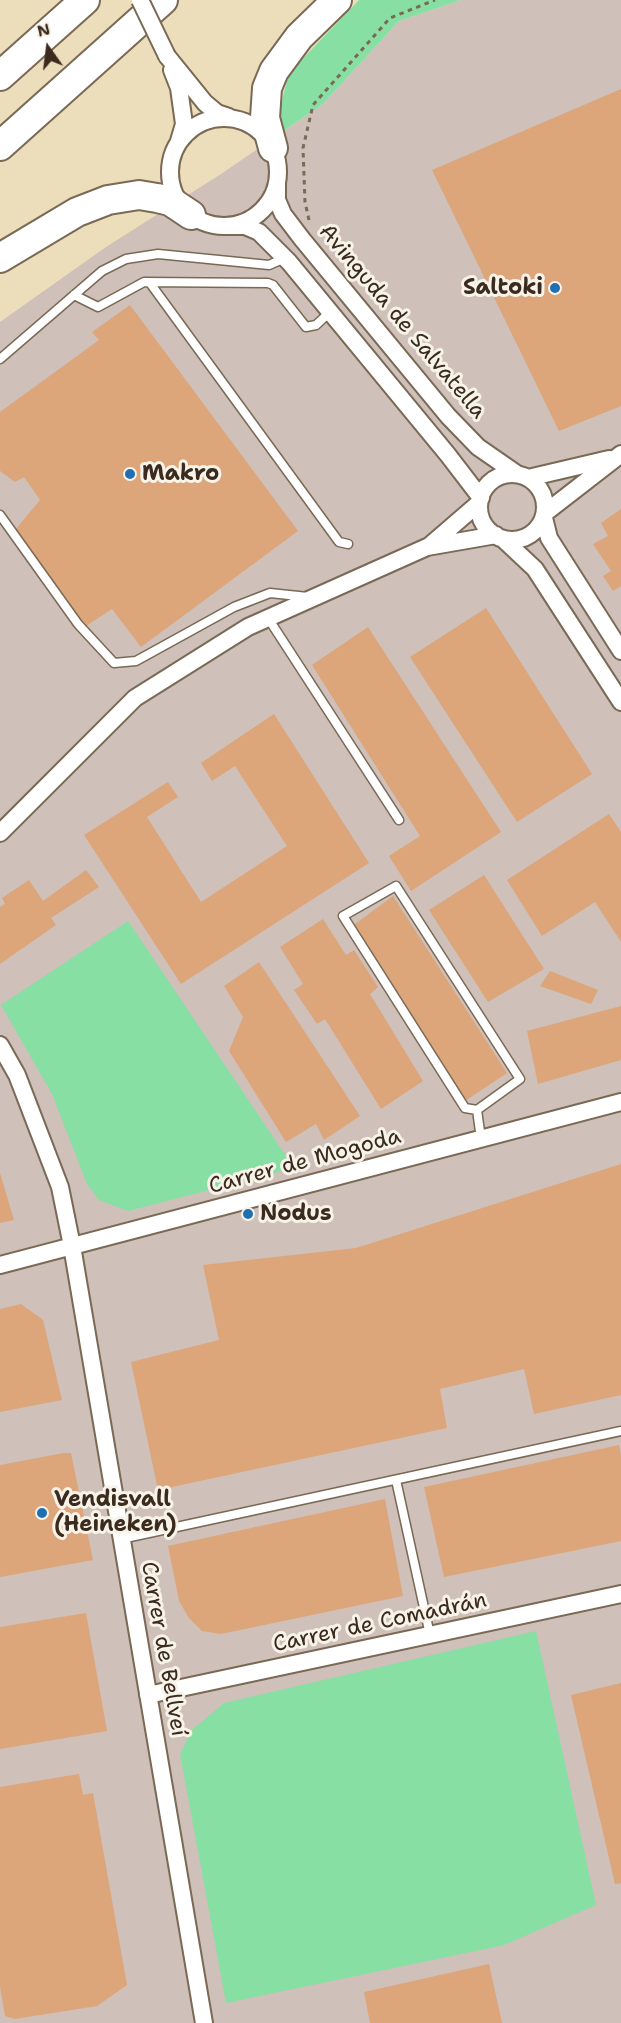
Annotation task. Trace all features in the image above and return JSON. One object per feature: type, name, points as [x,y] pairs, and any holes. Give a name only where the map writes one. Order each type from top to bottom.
[{"type":"highway","points":[[0,76],[85,0]]},
{"type":"highway","points":[[0,146],[164,0]]},
{"type":"highway","points":[[273,148],[265,118],[267,88],[274,71],[299,37],[337,0]]},
{"type":"highway","points":[[0,258],[77,212],[108,200],[139,195],[157,198],[170,201],[191,215]]},
{"type":"street","points":[[140,0],[182,85],[211,108],[230,118],[248,123],[263,133],[273,148],[278,165],[277,183],[271,199],[260,213],[245,222],[228,226]]},
{"type":"street","points":[[182,85],[184,124],[172,157],[170,173],[173,189],[180,203],[191,215],[202,221],[228,226],[245,226],[259,232],[285,258],[448,455],[480,501],[483,523],[535,569],[621,702]]},
{"type":"street","points":[[179,142],[201,123],[230,118]]},
{"type":"street","name":"Avinguda de Salvatella","points":[[277,183],[278,200],[283,214],[448,416],[478,447],[522,476]]},
{"type":"street","points":[[427,548],[480,501],[492,481],[505,475],[522,476],[617,456]]},
{"type":"street","points":[[0,833],[135,698],[248,627],[427,548],[499,537],[514,540],[528,536],[544,516],[617,456]]},
{"type":"street","points":[[522,476],[543,492],[544,516],[549,538],[621,651]]},
{"type":"street","name":"Carrer de Bellveí","points":[[0,1046],[17,1075],[60,1187],[72,1246],[204,2023]]},
{"type":"street","name":"Carrer de Mogoda","points":[[0,1265],[621,1102]]},
{"type":"street","name":"Carrer de Comadrán","points":[[148,1695],[621,1594]]},
{"type":"lane","points":[[0,358],[102,271],[126,259],[158,254],[269,265],[285,258]]},
{"type":"lane","points":[[150,283],[339,542],[348,544]]},
{"type":"lane","points":[[74,295],[98,307],[138,284],[268,283],[273,285],[306,327],[316,325],[330,312]]},
{"type":"lane","points":[[0,515],[78,624],[114,663],[136,661],[234,607],[270,593],[314,598]]},
{"type":"lane","points":[[268,618],[399,820]]},
{"type":"lane","points":[[396,886],[520,1079],[477,1110],[465,1108],[343,916],[396,886]]},
{"type":"lane","points":[[477,1110],[481,1139]]},
{"type":"lane","points":[[122,1539],[621,1431]]},
{"type":"lane","points":[[396,1480],[430,1635]]},
{"type":"path","points":[[310,224],[305,202],[303,147],[313,105],[390,18],[435,0]]},
{"type":"shaded area","points":[[461,0],[621,0],[621,2023],[0,2023],[0,322],[106,247],[221,174],[323,104],[399,21]]},
{"type":"green space","points":[[359,0],[461,0],[399,21],[323,104],[282,132],[280,108],[289,73]]},
{"type":"green space","points":[[128,921],[294,1168],[128,1211],[99,1200],[87,1184],[52,1094],[1,1005]]},
{"type":"green space","points":[[536,1631],[596,1905],[504,1945],[226,2003],[180,1754],[192,1730],[224,1703]]},
{"type":"building","name":"Saltoki","points":[[621,89],[621,406],[559,431],[432,170]]},
{"type":"building","name":"Makro","points":[[130,305],[298,531],[141,647],[112,609],[86,626],[78,615],[75,618],[15,530],[40,500],[24,477],[15,482],[0,471],[0,412],[99,340],[92,332]]},
{"type":"building","points":[[621,509],[621,586],[613,591],[603,576],[611,571],[593,544],[608,536],[601,523]]},
{"type":"building","points":[[486,608],[592,774],[517,822],[410,657]]},
{"type":"building","points":[[368,627],[501,832],[411,891],[389,856],[420,836],[312,665]]},
{"type":"building","points":[[274,714],[369,863],[181,984],[84,835],[168,782],[178,797],[147,817],[201,902],[287,846],[235,766],[212,781],[201,763]]},
{"type":"building","points":[[609,814],[621,832],[621,942],[595,902],[542,936],[507,880]]},
{"type":"building","points":[[86,870],[99,887],[51,918],[56,925],[0,964],[0,907],[5,904],[2,898],[29,880],[43,901]]},
{"type":"building","points":[[484,875],[544,969],[488,1002],[429,910]]},
{"type":"building","points":[[393,896],[507,1073],[465,1101],[351,927]]},
{"type":"building","points":[[323,919],[346,955],[354,950],[378,987],[370,994],[423,1081],[381,1109],[325,1019],[317,1024],[294,990],[303,984],[280,947]]},
{"type":"building","points":[[259,962],[360,1116],[324,1140],[316,1124],[286,1142],[229,1051],[243,1017],[224,986]]},
{"type":"building","points":[[550,971],[598,990],[591,1004],[540,986]]},
{"type":"building","points":[[621,1006],[621,1060],[538,1084],[527,1031]]},
{"type":"building","points":[[621,1164],[621,1395],[534,1414],[524,1369],[440,1389],[447,1428],[158,1490],[131,1362],[219,1340],[203,1265],[356,1248]]},
{"type":"building","points":[[0,1173],[14,1220],[0,1223]]},
{"type":"building","points":[[21,1304],[43,1320],[62,1400],[0,1412],[0,1309]]},
{"type":"building","points":[[619,1445],[621,1541],[444,1577],[424,1487]]},
{"type":"building","name":"Vendisvall (Heineken)","points":[[71,1453],[93,1560],[0,1577],[0,1465]]},
{"type":"building","points":[[385,1499],[403,1596],[221,1634],[202,1631],[189,1618],[179,1601],[168,1546]]},
{"type":"building","points":[[86,1613],[107,1731],[0,1749],[0,1627]]},
{"type":"building","points":[[621,1683],[621,1883],[615,1884],[571,1695]]},
{"type":"building","points":[[79,1774],[83,1795],[93,1793],[127,1985],[97,2006],[15,2019],[5,2016],[0,1987],[0,1787]]},
{"type":"building","points":[[489,1964],[502,2023],[370,2023],[364,1992]]},
{"type":"place","name":"Saltoki","points":[[555,288]]},
{"type":"place","name":"Makro","points":[[130,474]]},
{"type":"place","name":"Nodus","points":[[248,1214]]},
{"type":"place","name":"Vendisvall (Heineken)","points":[[42,1513]]}]
